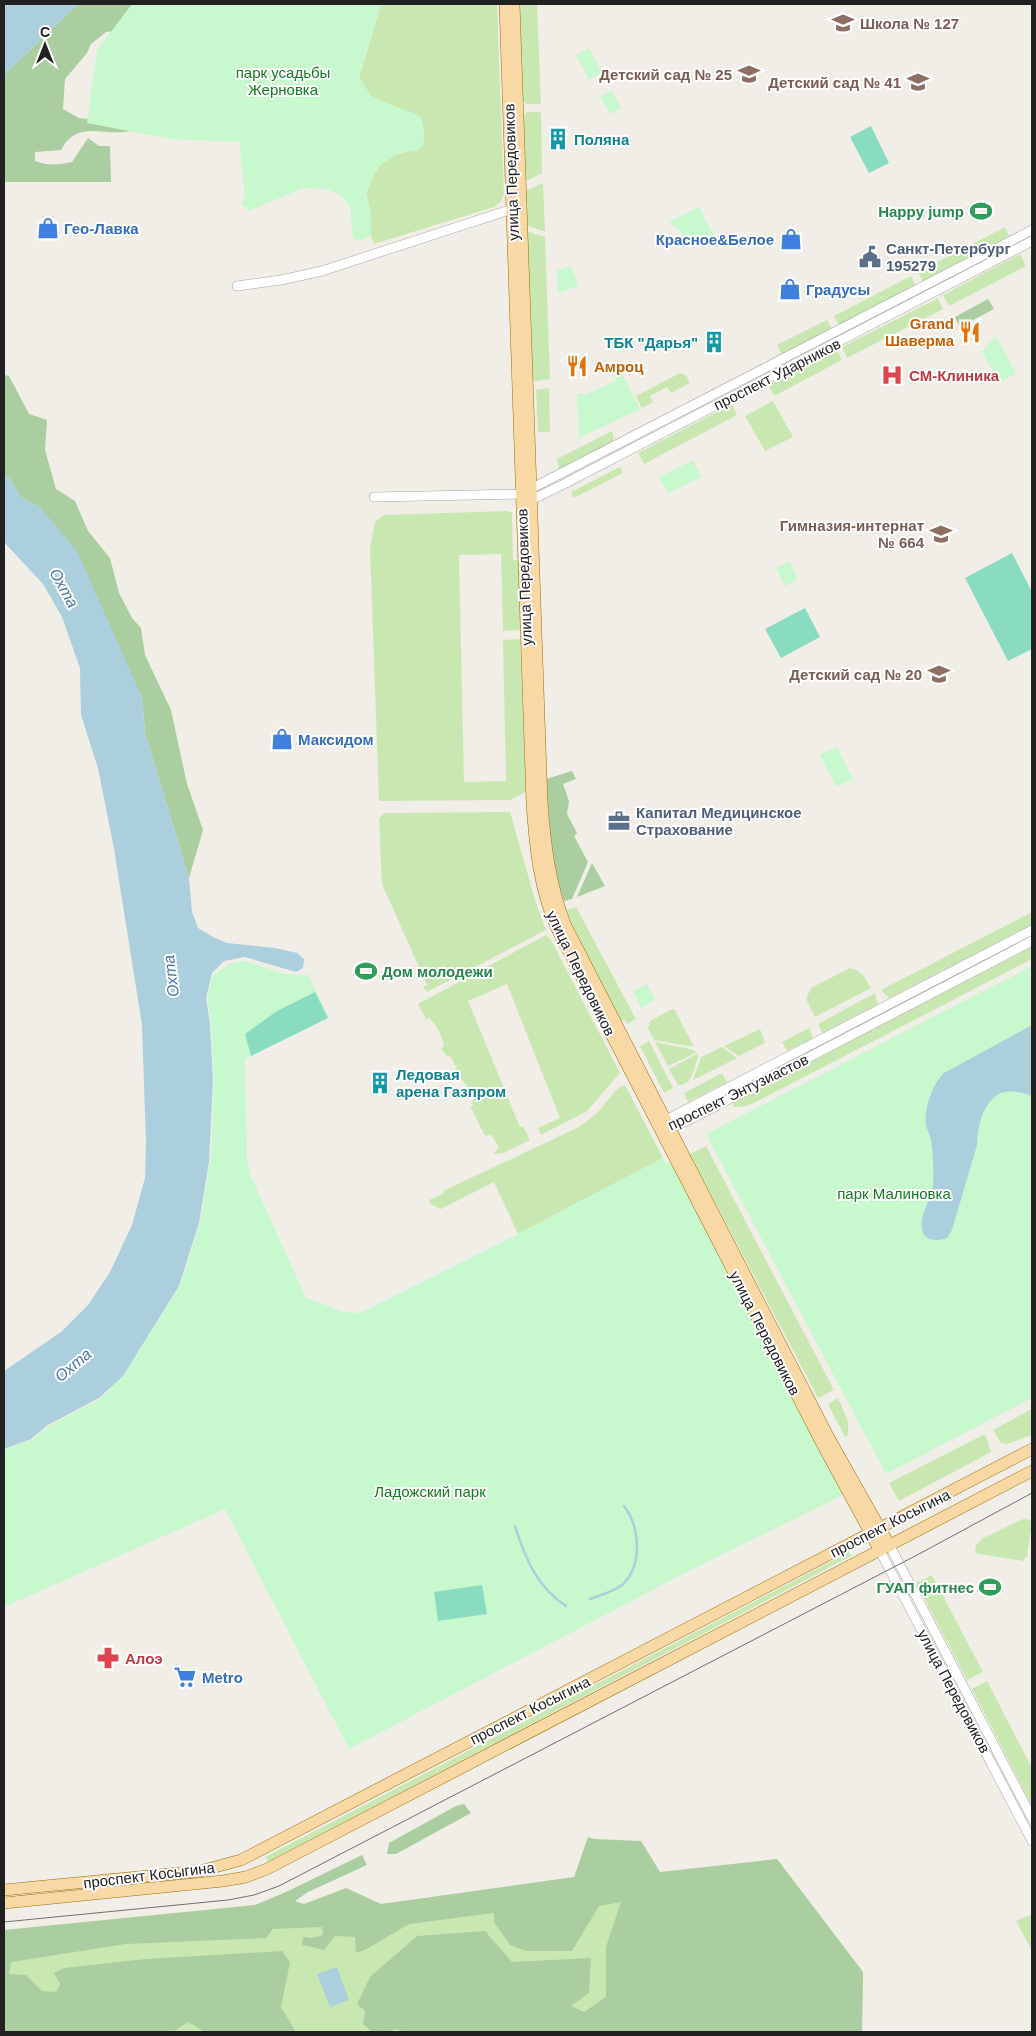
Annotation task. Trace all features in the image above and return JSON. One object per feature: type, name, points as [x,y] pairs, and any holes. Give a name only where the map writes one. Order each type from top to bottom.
[{"type":"main road","name":"улица Передовиков","points":[[505,4],[512,209],[528,495]]},
{"type":"main road","name":"улица Передовиков","points":[[514,4],[528,495],[532,803],[539,872],[546,901],[556,927],[666,1126],[820,1442],[885,1548]]},
{"type":"main road","name":"проспект Косыгина","points":[[4,1890],[200,1871],[240,1860],[1032,1449]]},
{"type":"main road","name":"проспект Косыгина","points":[[4,1903],[216,1882],[246,1877],[267,1869],[1032,1471]]},
{"type":"street","points":[[237,286],[281,280],[322,271],[512,209]]},
{"type":"street","name":"проспект Ударников","points":[[528,495],[1032,230]]},
{"type":"street","name":"проспект Ударников","points":[[374,498],[528,495],[836,343],[1032,241]]},
{"type":"street","points":[[832,334],[836,343]]},
{"type":"street","name":"проспект Энтузиастов","points":[[666,1126],[1032,930]]},
{"type":"street","name":"проспект Энтузиастов","points":[[666,1126],[1032,941]]},
{"type":"street","name":"улица Передовиков","points":[[885,1548],[1032,1818]]},
{"type":"street","name":"улица Передовиков","points":[[885,1548],[1032,1840]]},
{"type":"green space","points":[[78,4],[171,4],[131,29],[106,32],[91,44],[87,53],[65,79],[63,109],[79,118],[115,122],[134,130],[124,132],[94,131],[76,134],[68,140],[61,150],[35,152],[35,161],[44,164],[58,164],[72,162],[88,138],[99,146],[110,146],[111,182],[4,182],[4,75]]},
{"type":"green space","name":"парк усадьбы Жерновка","points":[[132,4],[381,4],[359,78],[371,96],[421,117],[425,136],[422,147],[416,151],[402,151],[378,167],[366,193],[371,215],[371,236],[362,240],[353,239],[350,206],[340,195],[327,189],[303,188],[249,211],[241,204],[245,195],[239,142],[170,139],[87,123],[97,50]]},
{"type":"green space","points":[[381,4],[497,4],[504,194],[501,201],[494,207],[374,244],[371,236],[371,215],[366,193],[377,169],[387,159],[396,154],[416,151],[394,106],[371,96],[359,78]]},
{"type":"green space","points":[[518,4],[537,4],[541,104],[527,104],[521,100]]},
{"type":"green space","points":[[589,48],[602,73],[589,79],[576,55]]},
{"type":"green space","points":[[612,90],[621,108],[610,114],[600,96]]},
{"type":"green space","points":[[527,112],[541,112],[542,173],[524,180],[522,117]]},
{"type":"green space","points":[[871,126],[889,163],[869,173],[850,137]]},
{"type":"green space","points":[[543,183],[545,232],[526,225],[525,193],[527,190]]},
{"type":"green space","points":[[699,207],[714,236],[692,247],[680,231],[669,222]]},
{"type":"green space","points":[[1005,227],[1009,236],[923,282],[918,272]]},
{"type":"green space","points":[[526,231],[545,237],[550,379],[535,381],[530,379]]},
{"type":"green space","points":[[1020,254],[1026,266],[949,306],[943,295]]},
{"type":"green space","points":[[571,266],[579,286],[558,293],[557,270]]},
{"type":"green space","points":[[911,276],[916,286],[839,325],[834,316]]},
{"type":"green space","points":[[938,298],[943,309],[847,358],[842,347]]},
{"type":"green space","points":[[988,299],[994,309],[960,327],[955,317]]},
{"type":"green space","points":[[827,320],[832,329],[782,355],[777,345]]},
{"type":"green space","points":[[996,336],[1016,374],[999,382],[982,352]]},
{"type":"green space","points":[[837,350],[842,360],[774,396],[768,385]]},
{"type":"green space","points":[[618,366],[640,409],[579,438],[577,393],[585,395],[616,381],[611,369]]},
{"type":"green space","points":[[680,373],[686,375],[690,383],[671,393],[667,387],[650,396],[653,402],[642,408],[636,396]]},
{"type":"green space","points":[[4,375],[9,376],[29,414],[47,420],[45,450],[56,489],[75,501],[88,531],[110,558],[119,593],[132,618],[141,628],[145,655],[171,710],[187,784],[203,830],[189,878],[145,733],[142,697],[40,507],[21,497],[9,478],[4,475]]},
{"type":"green space","points":[[549,388],[550,432],[538,432],[536,390]]},
{"type":"green space","points":[[773,401],[793,437],[765,451],[745,416]]},
{"type":"green space","points":[[732,404],[737,415],[644,464],[638,453]]},
{"type":"green space","points":[[612,431],[614,438],[612,442],[559,470],[557,459]]},
{"type":"green space","points":[[693,460],[701,477],[668,494],[659,477]]},
{"type":"green space","points":[[620,467],[623,473],[574,498],[571,492]]},
{"type":"green space","points":[[507,511],[512,513],[513,560],[518,560],[520,630],[503,631],[501,554],[459,555],[464,782],[506,781],[503,640],[520,639],[526,792],[510,800],[379,801],[370,548],[375,522],[384,515]]},
{"type":"green space","points":[[1012,553],[1032,592],[1032,649],[1008,661],[965,578]]},
{"type":"green space","points":[[789,561],[798,579],[785,586],[776,568]]},
{"type":"green space","points":[[805,608],[820,637],[781,658],[765,629]]},
{"type":"green space","points":[[837,747],[853,779],[836,787],[820,755]]},
{"type":"green space","points":[[572,771],[576,779],[563,784],[569,801],[567,814],[577,833],[574,836],[588,862],[572,899],[564,901],[562,894],[560,894],[553,869],[546,779]]},
{"type":"green space","points":[[510,812],[535,900],[546,930],[427,992],[423,987],[427,985],[382,884],[379,818],[385,813]]},
{"type":"green space","points":[[592,863],[605,886],[577,897]]},
{"type":"green space","points":[[576,907],[636,1019],[627,1024],[625,1020],[620,1022],[565,911]]},
{"type":"green space","points":[[1032,912],[1032,925],[889,998],[881,990]]},
{"type":"green space","points":[[546,935],[550,938],[620,1073],[587,1111],[541,1135],[538,1128],[560,1118],[507,984],[468,1001],[520,1127],[523,1126],[530,1140],[503,1153],[494,1154],[499,1148],[491,1134],[487,1136],[484,1134],[470,1106],[473,1106],[469,1090],[458,1076],[455,1078],[454,1070],[457,1068],[450,1056],[447,1057],[441,1048],[444,1046],[439,1031],[429,1018],[426,1019],[418,1004]]},
{"type":"green space","points":[[1032,947],[1032,959],[754,1103],[734,1107],[732,1102]]},
{"type":"green space","name":"Ладожский парк","points":[[244,961],[285,974],[308,975],[329,1017],[245,1059],[247,1158],[250,1174],[306,1298],[345,1312],[360,1313],[518,1234],[663,1158],[666,1164],[670,1161],[845,1494],[681,1575],[349,1749],[225,1509],[4,1607],[4,1450],[33,1439],[51,1425],[100,1399],[124,1375],[180,1286],[200,1223],[211,1156],[214,1079],[211,1022],[207,998],[213,975],[231,963]]},
{"type":"green space","name":"парк Малиновка","points":[[1032,966],[1032,1398],[886,1474],[706,1134]]},
{"type":"green space","points":[[850,968],[860,973],[871,988],[815,1017],[806,999],[811,988]]},
{"type":"green space","points":[[647,984],[655,1000],[641,1008],[633,991]]},
{"type":"green space","points":[[315,992],[328,1018],[251,1056],[245,1034],[277,1011]]},
{"type":"green space","points":[[875,993],[878,1004],[822,1033],[818,1024]]},
{"type":"green space","points":[[672,1009],[675,1010],[694,1047],[654,1040],[648,1028],[650,1021]]},
{"type":"green space","points":[[809,1028],[813,1038],[787,1051],[782,1042]]},
{"type":"green space","points":[[760,1029],[765,1043],[739,1056],[724,1046]]},
{"type":"green space","points":[[649,1041],[673,1088],[664,1093],[640,1046]]},
{"type":"green space","points":[[655,1042],[694,1050],[696,1053],[668,1066]]},
{"type":"green space","points":[[722,1047],[737,1058],[693,1080],[701,1057]]},
{"type":"green space","points":[[697,1054],[698,1057],[694,1071],[686,1083],[678,1085],[669,1069]]},
{"type":"green space","points":[[722,1073],[727,1082],[688,1102],[684,1093]]},
{"type":"green space","points":[[625,1085],[663,1158],[518,1234],[494,1182],[441,1209],[431,1204],[429,1200],[444,1193],[443,1191],[579,1127],[597,1113],[617,1089]]},
{"type":"green space","points":[[706,1146],[834,1390],[818,1398],[690,1154]]},
{"type":"green space","points":[[838,1398],[848,1421],[848,1435],[845,1437],[828,1404]]},
{"type":"green space","points":[[1032,1409],[1032,1435],[1007,1444],[1001,1443],[993,1430]]},
{"type":"green space","points":[[985,1434],[991,1452],[899,1501],[889,1483]]},
{"type":"green space","points":[[1023,1519],[1030,1520],[1032,1523],[1027,1556],[1023,1561],[975,1553],[976,1545],[983,1538]]},
{"type":"green space","points":[[849,1552],[851,1556],[268,1862],[265,1857]]},
{"type":"green space","points":[[932,1575],[983,1672],[967,1680],[916,1583]]},
{"type":"green space","points":[[482,1585],[487,1614],[438,1621],[434,1592]]},
{"type":"green space","points":[[987,1681],[1032,1768],[1032,1806],[972,1689]]},
{"type":"green space","points":[[464,1804],[471,1813],[396,1854],[387,1854],[389,1843],[456,1806]]},
{"type":"green space","points":[[588,1837],[594,1839],[641,1841],[660,1872],[777,1859],[863,1972],[862,2032],[404,2032],[395,2029],[389,2032],[372,2032],[363,2024],[365,2011],[357,2004],[370,1977],[417,1936],[485,1931],[512,1962],[591,1958],[589,1993],[571,2006],[584,2012],[606,1997],[606,1947],[621,1902],[599,1906],[572,1951],[526,1951],[510,1945],[494,1922],[494,1913],[409,1924],[365,1950],[356,1953],[355,1937],[335,1936],[324,1950],[302,1945],[303,1937],[312,1938],[323,1935],[322,1927],[273,1929],[266,1938],[126,1944],[11,1962],[9,1974],[26,1975],[42,1991],[56,1992],[60,1984],[54,1973],[64,1968],[146,1959],[282,1951],[290,1962],[281,2007],[296,2032],[205,2032],[188,2022],[173,2032],[4,2032],[4,1930],[255,1905],[362,1855],[367,1865],[308,1892],[295,1901],[304,1904],[346,1888],[381,1904],[574,1877]]},
{"type":"green space","points":[[777,1859],[863,1972],[862,2032],[4,2032],[4,1933],[293,1920]]},
{"type":"green space","points":[[1032,1914],[1032,1951],[1016,1921]]},
{"type":"water","points":[[4,4],[78,4],[4,75]]},
{"type":"water","name":"Охта","points":[[4,475],[9,478],[21,497],[40,507],[77,551],[142,697],[145,733],[189,878],[192,912],[198,928],[227,943],[275,948],[297,953],[304,959],[303,968],[296,972],[245,957],[224,961],[212,973],[206,998],[210,1024],[213,1080],[209,1162],[199,1223],[179,1286],[123,1376],[99,1398],[48,1425],[31,1439],[4,1449],[4,1371],[61,1332],[88,1305],[110,1272],[132,1225],[145,1178],[146,1143],[142,1025],[114,849],[98,768],[81,715],[80,668],[62,617],[43,584],[4,542]]},
{"type":"water","points":[[1032,1025],[1032,1096],[1008,1091],[992,1099],[980,1121],[977,1145],[952,1230],[947,1238],[940,1240],[929,1239],[922,1230],[922,1219],[933,1186],[932,1145],[926,1119],[928,1104],[933,1090],[944,1073]]},
{"type":"water","points":[[337,1967],[349,2000],[330,2007],[317,1974]]},
{"type":"waterway","points":[[590,1599],[622,1585],[629,1577],[633,1568],[636,1557],[636,1535],[624,1506]]},
{"type":"waterway","points":[[515,1526],[533,1571],[547,1590],[566,1606]]},
{"type":"tram line","points":[[4,1922],[228,1900],[254,1895],[279,1886],[919,1554],[1032,1493]]},
{"type":"place","name":"Школа № 127","points":[[843,23]]},
{"type":"place","name":"Детский сад № 25","points":[[749,74]]},
{"type":"place","name":"Детский сад № 41","points":[[918,82]]},
{"type":"place","name":"Поляна","points":[[558,139]]},
{"type":"place","name":"Happy jump","points":[[981,211]]},
{"type":"place","name":"Гео-Лавка","points":[[48,228]]},
{"type":"place","name":"Красное&Белое","points":[[791,239]]},
{"type":"place","name":"Санкт-Петербург 195279","points":[[870,257]]},
{"type":"place","name":"Градусы","points":[[790,289]]},
{"type":"place","name":"Grand Шаверма","points":[[970,332]]},
{"type":"place","name":"ТБК \"Дарья\"","points":[[714,342]]},
{"type":"place","name":"Амроц","points":[[577,366]]},
{"type":"place","name":"СМ-Клиника","points":[[892,375]]},
{"type":"place","name":"Гимназия-интернат № 664","points":[[941,534]]},
{"type":"place","name":"Детский сад № 20","points":[[939,674]]},
{"type":"place","name":"Максидом","points":[[282,739]]},
{"type":"place","name":"Капитал Медицинское Страхование","points":[[619,821]]},
{"type":"place","name":"Дом молодежи","points":[[366,971]]},
{"type":"place","name":"Ледовая арена Газпром","points":[[380,1083]]},
{"type":"place","name":"ГУАП фитнес","points":[[990,1587]]},
{"type":"place","name":"Алоэ","points":[[108,1658]]},
{"type":"place","name":"Metro","points":[[185,1677]]}]
